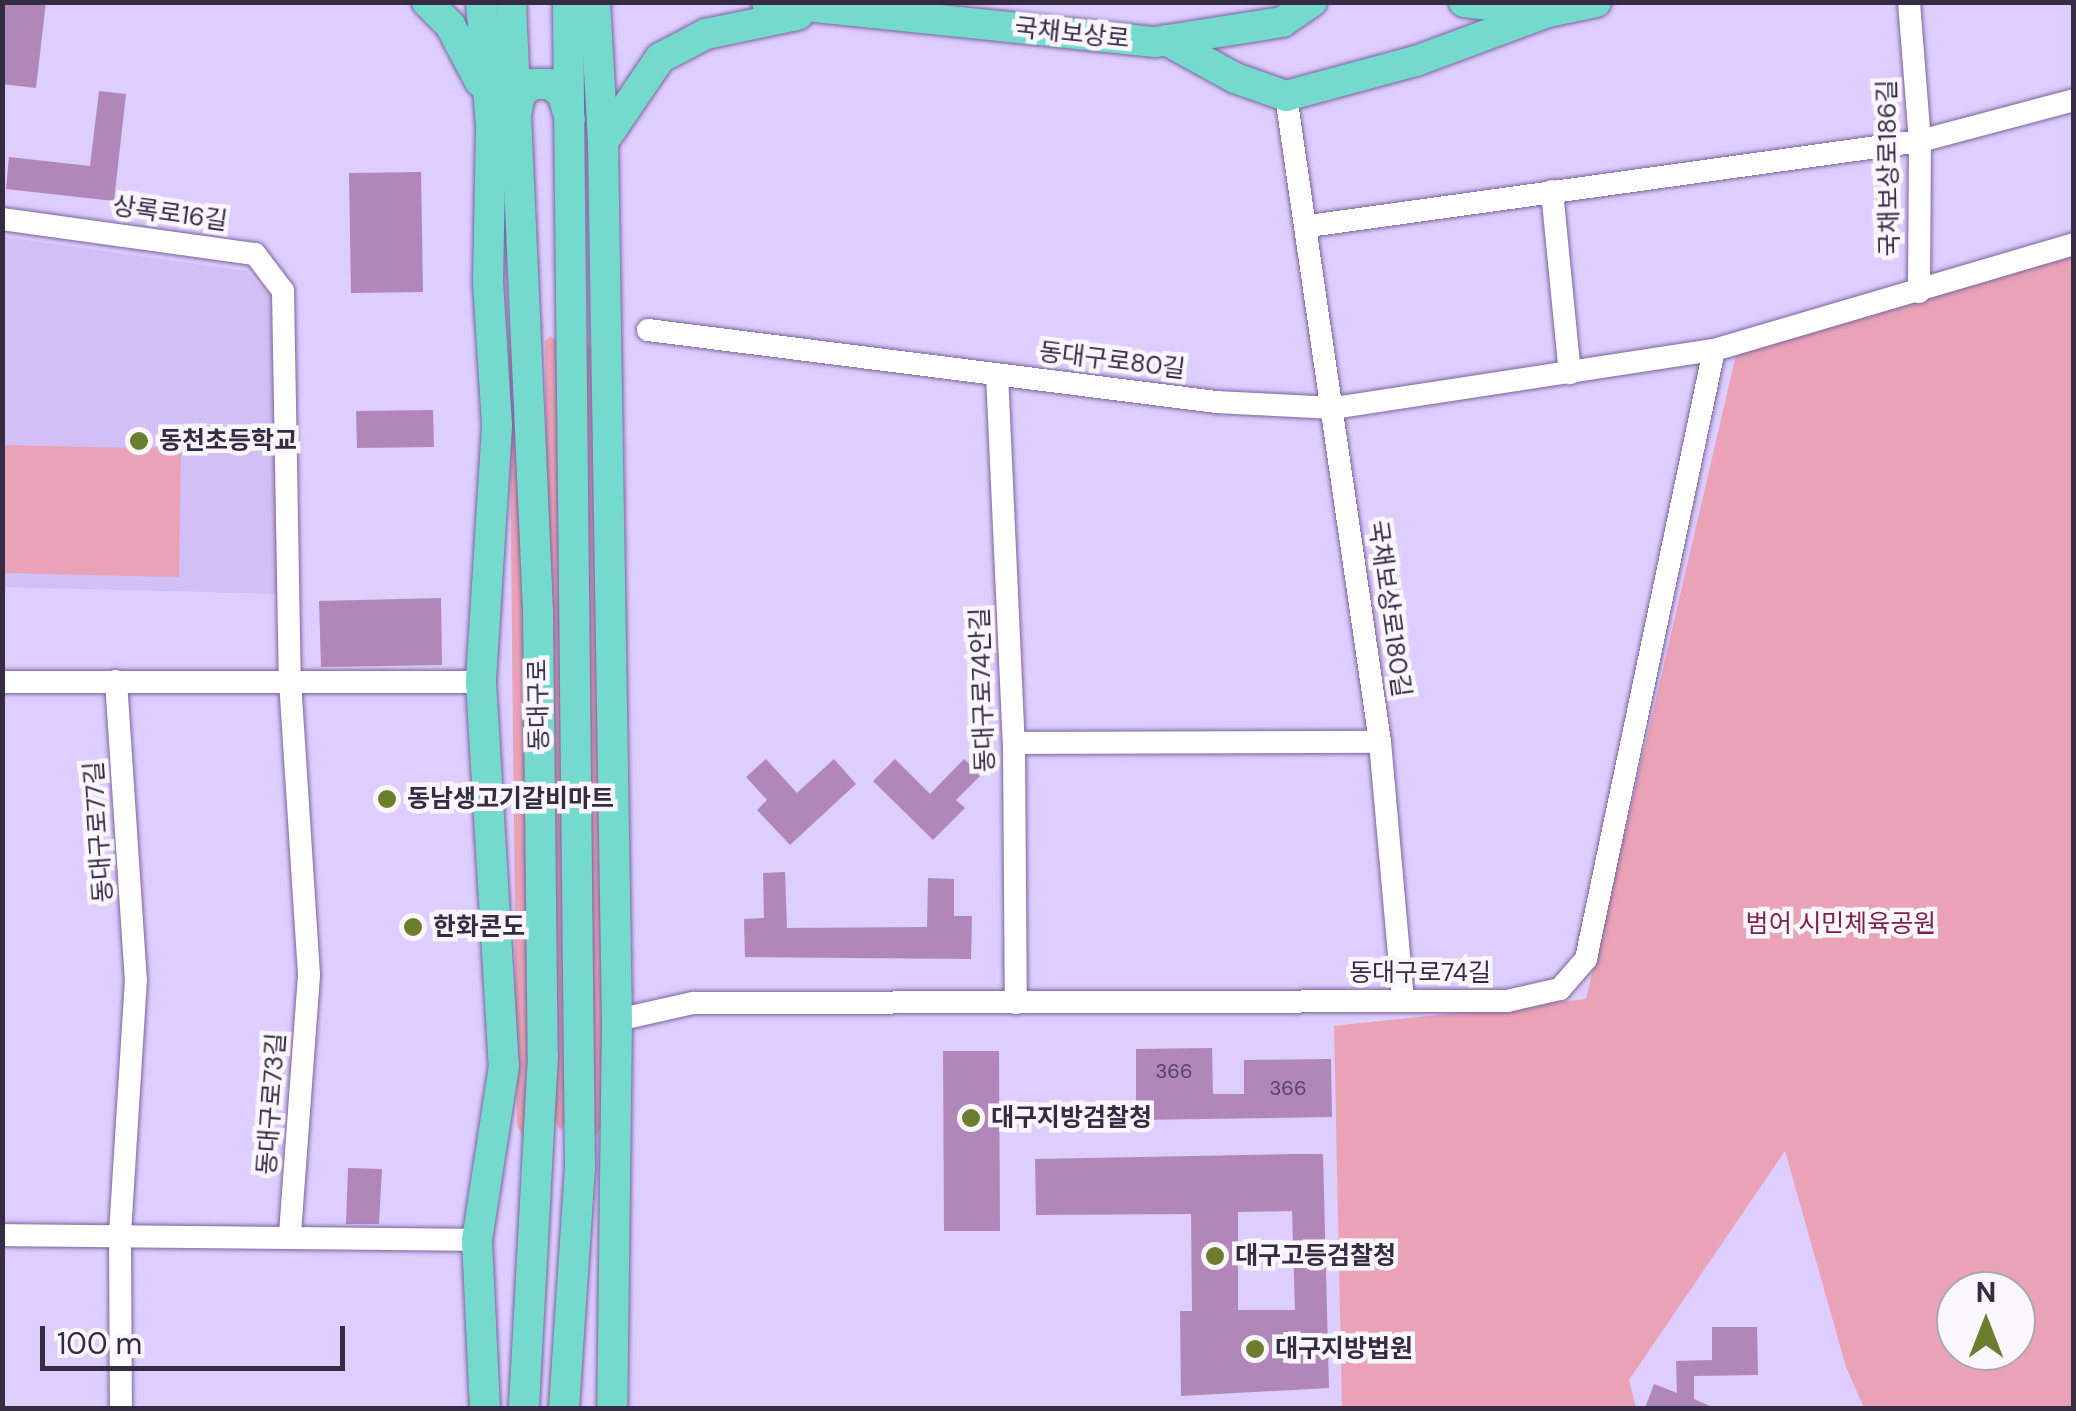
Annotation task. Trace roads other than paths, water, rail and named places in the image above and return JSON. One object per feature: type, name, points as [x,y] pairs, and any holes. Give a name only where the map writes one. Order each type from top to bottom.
[{"type":"main road","points":[[427,2],[450,25],[504,119]]},
{"type":"main road","points":[[481,2],[504,119],[488,282],[497,426],[481,682],[504,1066],[477,1240],[485,1408]]},
{"type":"main road","name":"동대구로","points":[[511,2],[504,119],[538,610],[543,1055],[524,1408]]},
{"type":"main road","name":"동대구로","points":[[564,1408],[580,1169],[574,131],[568,2]]},
{"type":"main road","points":[[594,2],[604,141],[618,1020],[612,1408]]},
{"type":"main road","name":"국채보상로","points":[[767,2],[1166,40],[1282,22],[1312,2]]},
{"type":"main road","points":[[1464,2],[1542,7],[1596,2]]},
{"type":"main road","points":[[604,141],[624,102],[660,58],[706,34],[815,7]]},
{"type":"main road","points":[[1166,40],[1235,78],[1286,96],[1416,62],[1542,7]]},
{"type":"main road","points":[[504,119],[520,94],[532,84],[549,84],[562,93],[574,131]]},
{"type":"street","name":"국채보상로186길","points":[[1910,2],[1920,141],[1919,292]]},
{"type":"street","name":"국채보상로180길","points":[[1286,96],[1309,226],[1380,742],[1403,1000]]},
{"type":"street","points":[[1309,226],[1920,141],[2074,100]]},
{"type":"street","points":[[1552,191],[1570,374]]},
{"type":"street","name":"상록로16길","points":[[2,220],[255,254],[283,291],[290,681]]},
{"type":"street","points":[[1919,292],[2074,244]]},
{"type":"street","name":"동대구로80길","points":[[648,330],[1216,402],[1334,408],[1714,350],[1919,292]]},
{"type":"street","name":"동대구로74길","points":[[618,1020],[692,1003],[1403,1000],[1541,997],[1560,989],[1586,959],[1714,350]]},
{"type":"street","name":"동대구로74안길","points":[[996,374],[1014,743],[1016,1003]]},
{"type":"street","name":"동대구로77길","points":[[116,681],[136,979],[120,1236]]},
{"type":"street","name":"동대구로73길","points":[[290,681],[308,975],[290,1236]]},
{"type":"street","points":[[2,682],[481,682]]},
{"type":"street","points":[[1014,743],[1380,742]]},
{"type":"street","points":[[2,1234],[477,1240]]},
{"type":"street","points":[[120,1236],[121,1408]]},
{"type":"place","name":"동천초등학교","points":[[139,441]]},
{"type":"place","name":"동남생고기갈비마트","points":[[387,799]]},
{"type":"place","name":"한화콘도","points":[[413,927]]},
{"type":"place","name":"대구지방검찰청","points":[[971,1118]]},
{"type":"place","name":"대구고등검찰청","points":[[1215,1256]]},
{"type":"place","name":"대구지방법원","points":[[1255,1349]]},
{"type":"park label","name":"범어 시민체육공원","points":[[1841,924]]}]
